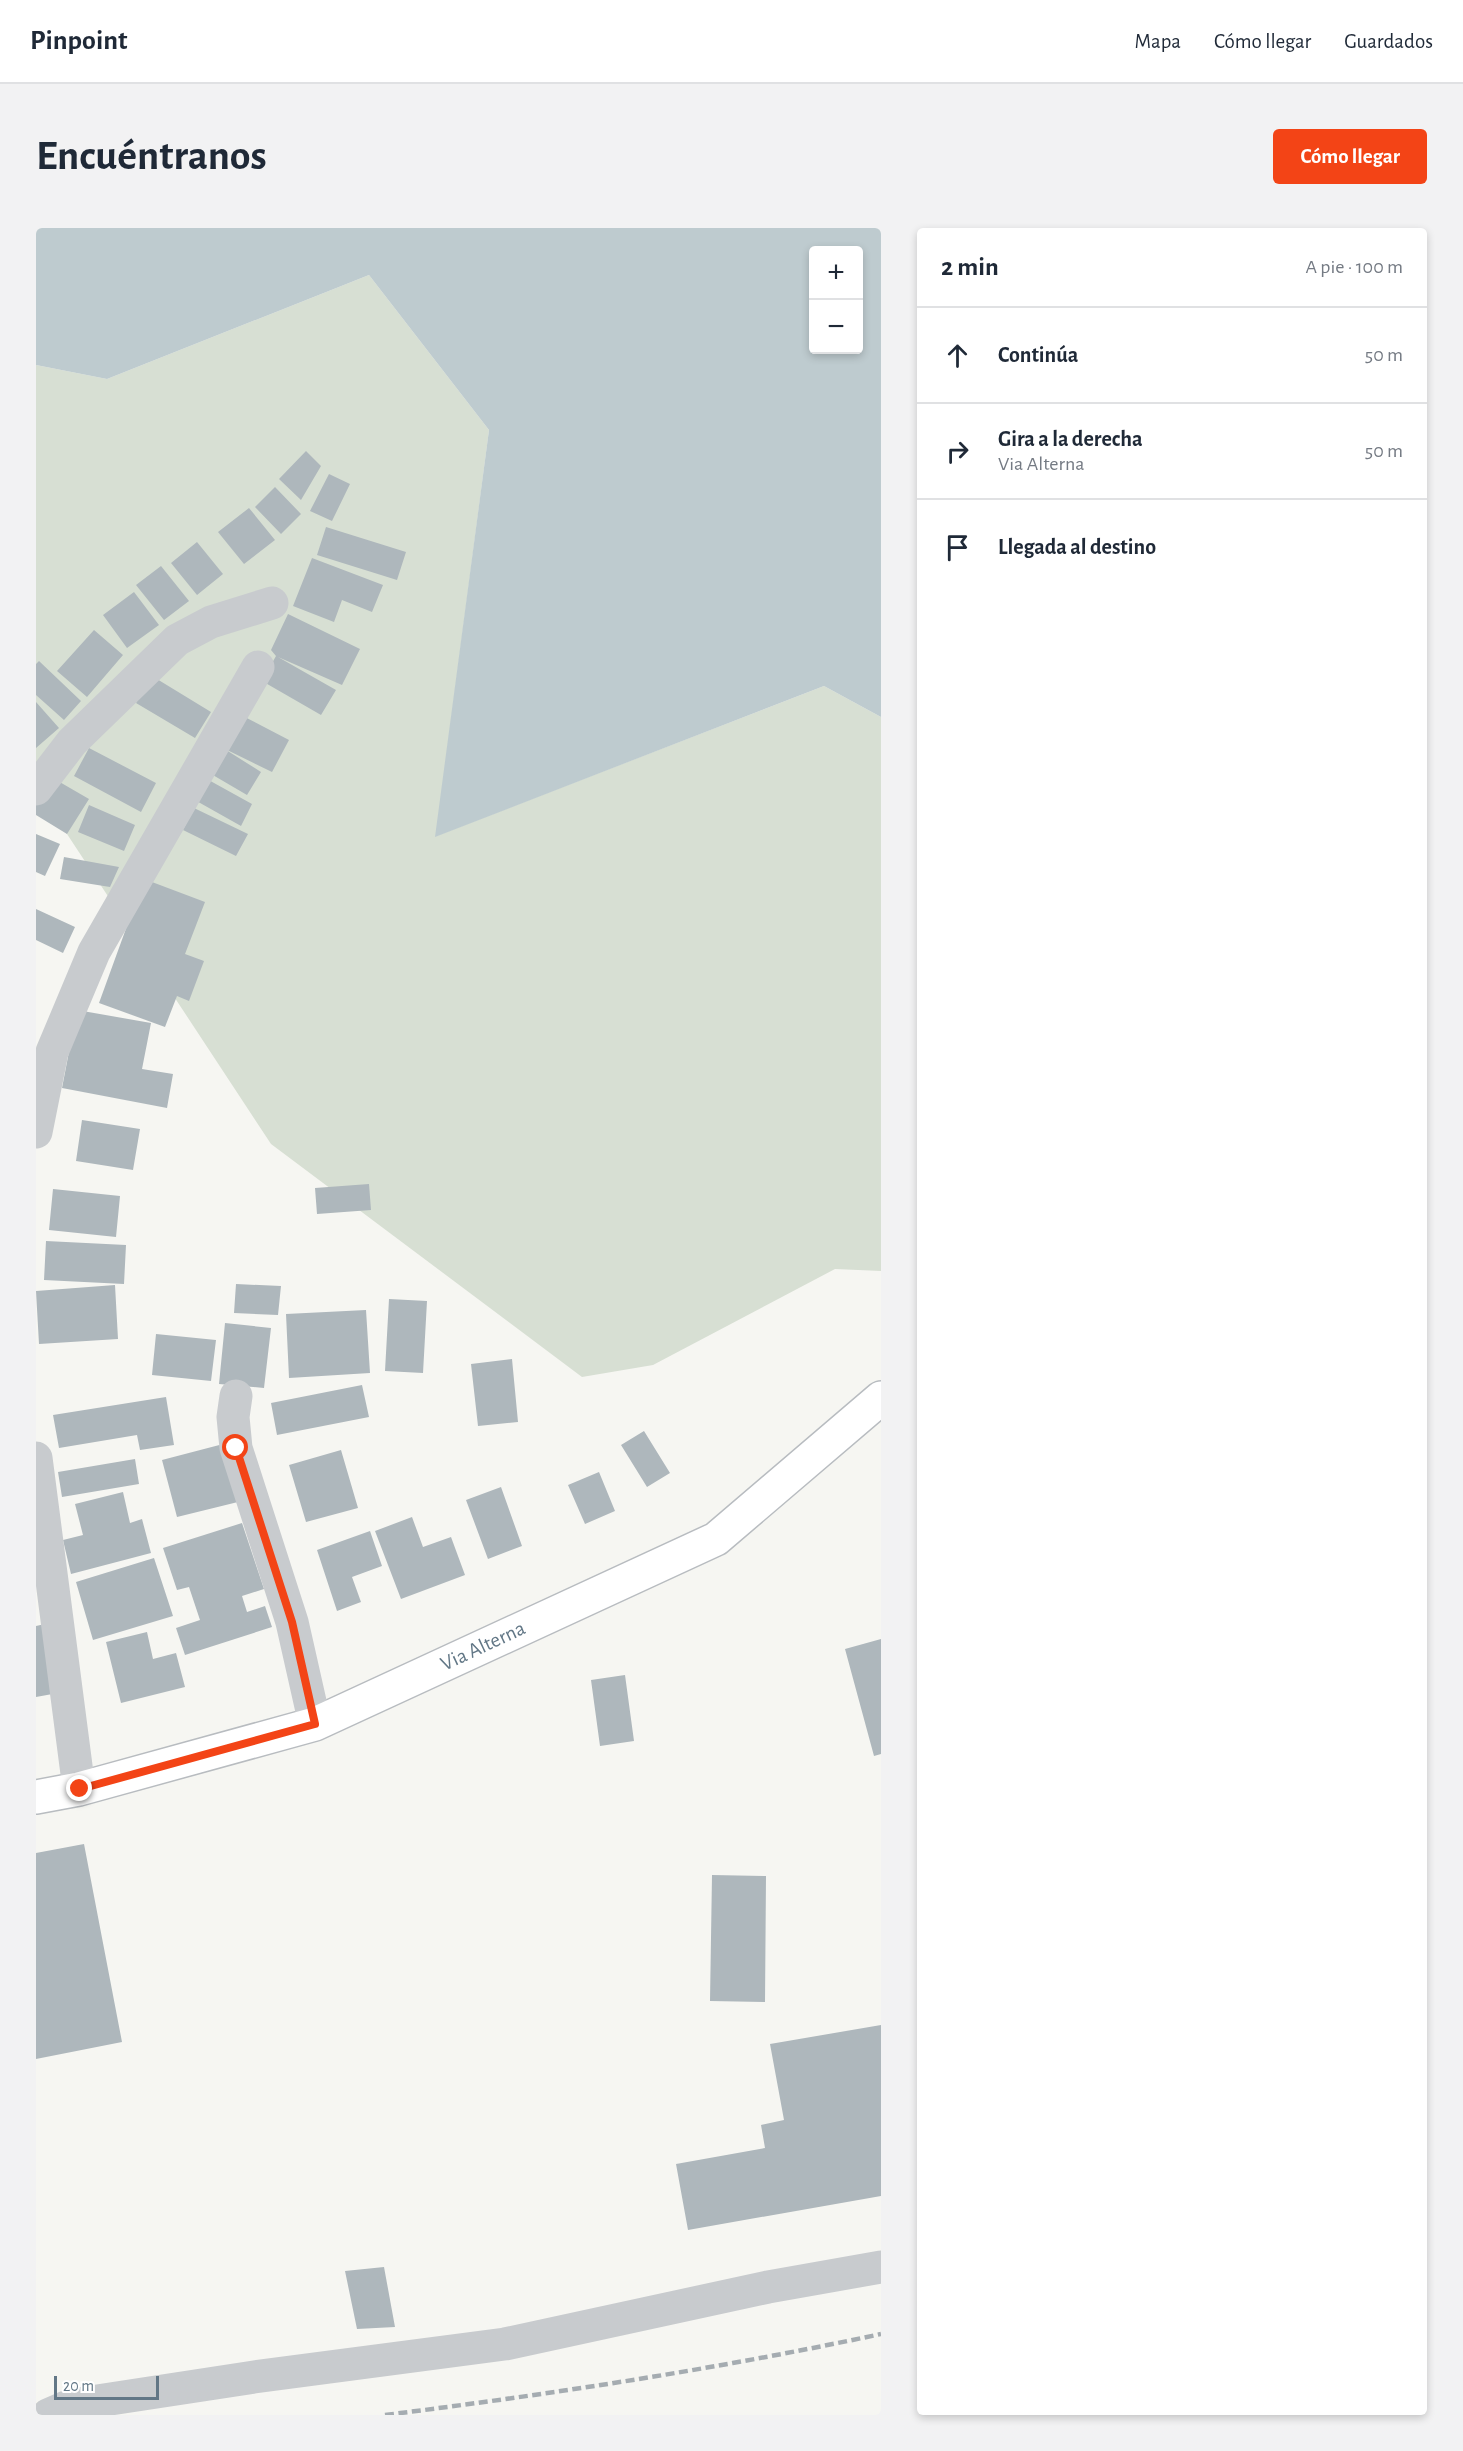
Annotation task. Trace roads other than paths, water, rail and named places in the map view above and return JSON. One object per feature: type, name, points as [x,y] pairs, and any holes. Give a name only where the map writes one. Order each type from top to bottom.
[{"type":"main road","name":"Via Alterna","points":[[36,1797],[80,1789],[315,1724],[716,1539],[881,1398]]},
{"type":"street","points":[[36,789],[72,742],[177,640],[211,622],[272,603]]},
{"type":"street","points":[[36,1132],[52,1052],[94,952],[258,667]]},
{"type":"street","points":[[236,1396],[233,1417],[236,1448],[292,1622],[315,1724]]},
{"type":"street","points":[[36,1458],[80,1789]]},
{"type":"street","points":[[48,2415],[71,2405],[505,2344],[768,2287],[881,2267]]},
{"type":"railway","points":[[385,2415],[634,2380],[881,2334]]}]
